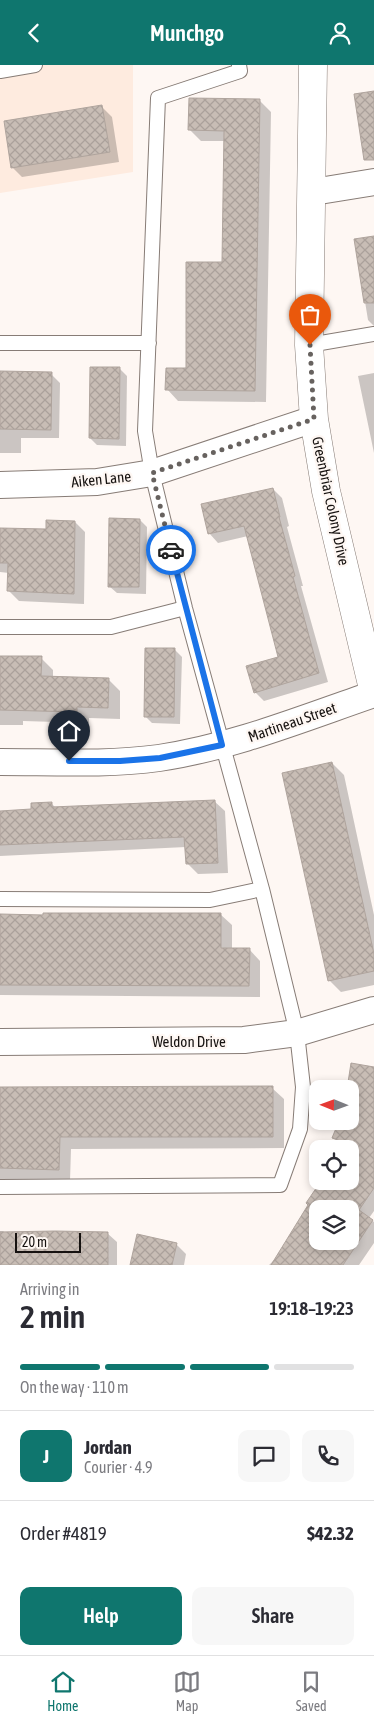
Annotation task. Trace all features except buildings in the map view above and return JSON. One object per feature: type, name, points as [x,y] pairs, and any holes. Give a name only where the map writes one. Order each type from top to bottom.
[{"type":"street","name":"Greenbriar Colony Drive","points":[[313,65],[310,345],[314,419],[326,491],[374,694]]},
{"type":"street","points":[[312,192],[374,182]]},
{"type":"street","name":"Aiken Lane","points":[[0,485],[98,482],[152,473],[314,419]]},
{"type":"street","name":"Martineau Street","points":[[0,762],[120,761],[160,758],[222,745],[374,694]]},
{"type":"street","name":"Weldon Drive","points":[[0,1042],[244,1040],[298,1033],[374,1010]]},
{"type":"lane","points":[[0,71],[36,65]]},
{"type":"lane","points":[[0,1187],[280,1185],[300,1129],[303,1087],[298,1033],[262,889],[185,608],[152,473],[145,431],[158,98],[240,71],[239,65]]},
{"type":"lane","points":[[310,345],[374,334]]},
{"type":"lane","points":[[0,343],[149,343]]},
{"type":"lane","points":[[0,627],[111,627],[185,608]]},
{"type":"lane","points":[[0,899],[210,900],[262,889]]},
{"type":"shaded area","points":[[0,65],[133,65],[133,172],[0,193]]},
{"type":"way so far","points":[[171,550],[152,473],[314,419],[310,345]]},
{"type":"route","points":[[69,761],[120,761],[160,758],[222,745],[171,550]]}]
